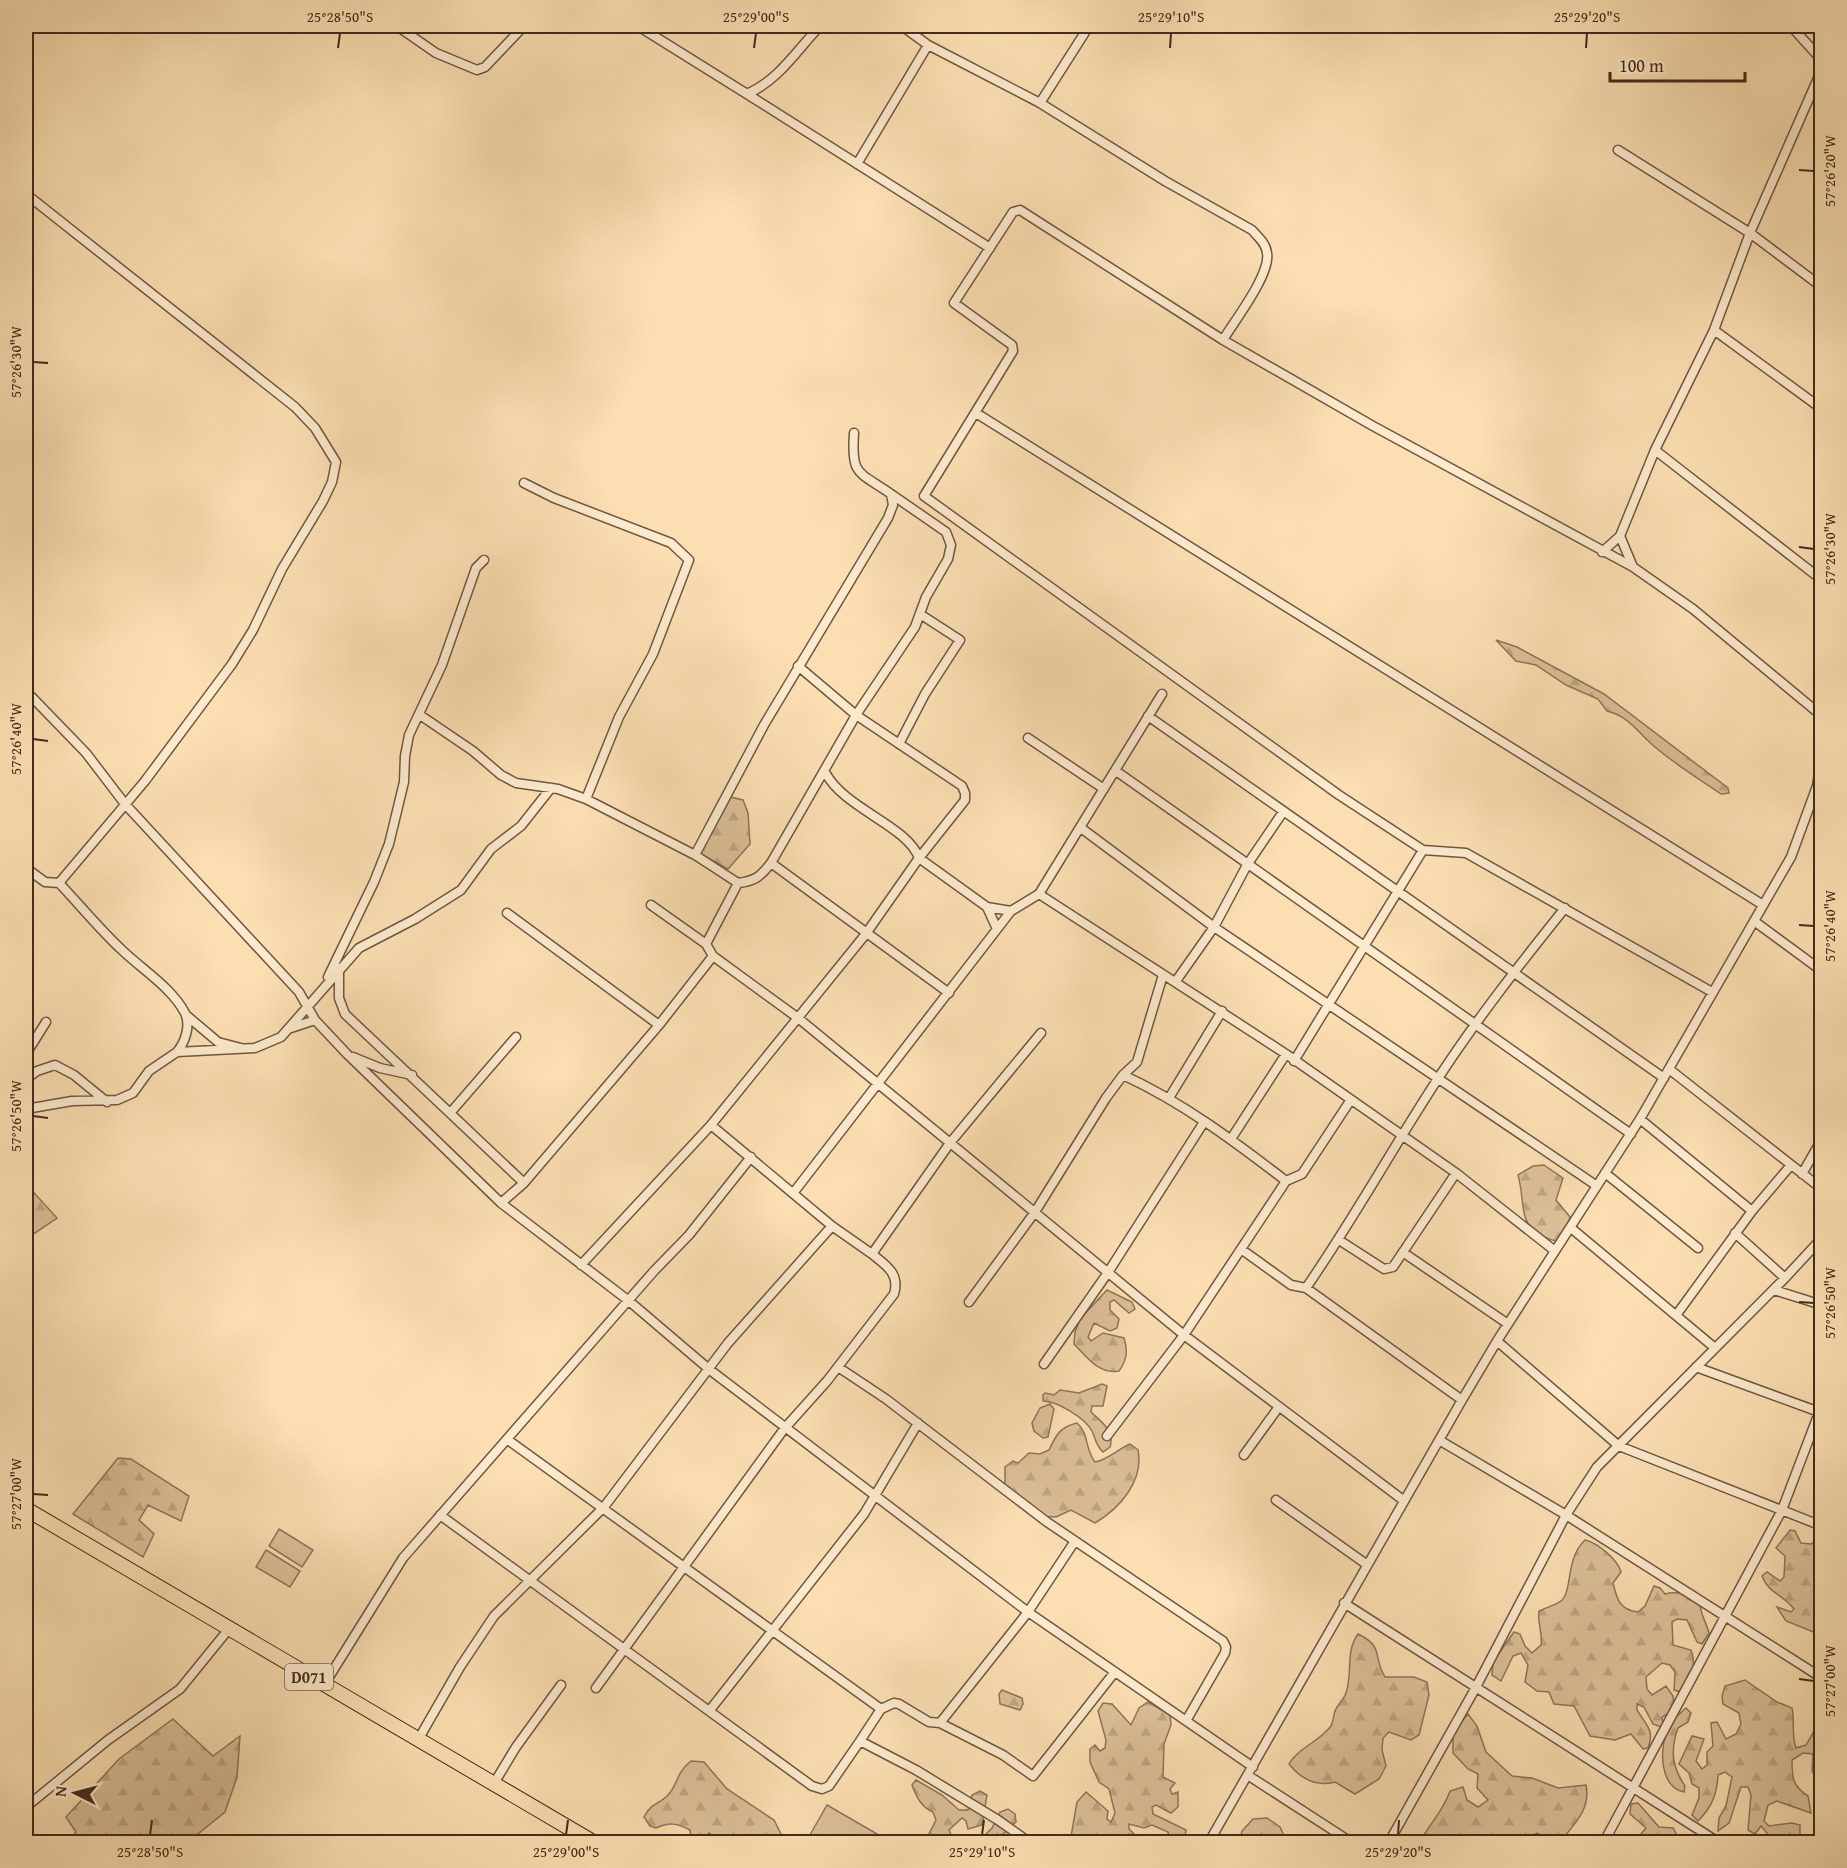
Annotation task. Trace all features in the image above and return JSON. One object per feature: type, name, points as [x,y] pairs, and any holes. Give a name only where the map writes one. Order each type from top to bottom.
[{"type":"main road","name":"D071","points":[[26,1509],[228,1630],[593,1842]]},
{"type":"street","points":[[397,26],[436,53],[477,70],[485,67],[524,26]]},
{"type":"street","points":[[638,26],[990,248]]},
{"type":"street","points":[[747,94],[757,90],[788,63],[820,26]]},
{"type":"street","points":[[902,26],[928,45],[1040,103],[1252,230],[1262,241],[1267,252],[1267,268],[1223,340]]},
{"type":"street","points":[[1040,103],[1089,26]]},
{"type":"street","points":[[1791,26],[1820,57],[1821,64]]},
{"type":"street","points":[[857,164],[928,45]]},
{"type":"street","points":[[1602,552],[1620,536],[1655,450],[1714,330],[1750,233],[1821,69]]},
{"type":"street","points":[[1618,150],[1750,233],[1821,287]]},
{"type":"street","points":[[26,194],[295,407],[315,428],[336,462],[332,482],[282,569],[253,630],[232,664],[145,781],[59,882]]},
{"type":"street","points":[[914,510],[1013,351],[1012,345],[954,303],[1009,217],[1020,210],[1223,340],[1362,420],[1633,567],[1693,609],[1821,716]]},
{"type":"street","points":[[1714,330],[1821,409]]},
{"type":"street","points":[[976,413],[1763,905]]},
{"type":"street","points":[[706,944],[738,884],[760,878],[771,863],[856,715],[915,627],[926,597],[948,559],[951,545],[946,532],[856,469],[852,458],[854,433]]},
{"type":"street","points":[[1655,450],[1821,580]]},
{"type":"street","points":[[524,483],[554,498],[671,543],[689,560],[653,654],[619,717],[586,799]]},
{"type":"street","points":[[695,855],[798,666],[888,518],[893,505],[891,494]]},
{"type":"street","points":[[924,496],[1339,795],[1423,850],[1466,853],[1712,992]]},
{"type":"street","points":[[1620,536],[1633,567]]},
{"type":"street","points":[[324,984],[375,882],[389,844],[404,782],[409,735],[442,665],[476,568],[484,560]]},
{"type":"street","points":[[899,744],[925,694],[960,640],[920,614]]},
{"type":"street","points":[[581,1265],[711,1125],[865,935],[919,858],[960,807],[965,793],[962,786],[856,715],[798,666]]},
{"type":"street","points":[[26,692],[86,753],[125,804],[299,992],[315,1020],[501,1203],[629,1301],[784,1429],[1028,1612],[1253,1767]]},
{"type":"street","points":[[794,1192],[1011,911],[1039,894],[1162,694]]},
{"type":"street","points":[[420,715],[473,751],[501,775],[516,783],[551,788],[586,799],[695,855],[738,884]]},
{"type":"street","points":[[1148,716],[1283,813],[1664,1078]]},
{"type":"street","points":[[1028,738],[1104,789]]},
{"type":"street","points":[[1209,1842],[1249,1776],[1403,1500],[1497,1341],[1640,1119],[1799,841],[1817,786],[1821,754]]},
{"type":"street","points":[[1116,771],[1630,1134]]},
{"type":"street","points":[[825,772],[835,789],[896,832],[914,848],[919,858],[987,908],[1011,911]]},
{"type":"street","points":[[177,1052],[244,1050],[269,1044],[288,1029],[324,984],[359,948],[415,920],[461,890],[491,849],[521,826],[551,788]]},
{"type":"street","points":[[1176,981],[1214,927],[1247,865],[1283,813]]},
{"type":"street","points":[[1081,828],[1214,927],[1437,1080],[1597,1186]]},
{"type":"street","points":[[1294,1061],[1423,850]]},
{"type":"street","points":[[771,863],[865,935],[949,993]]},
{"type":"street","points":[[26,868],[45,882],[59,882],[121,949],[171,994],[186,1015],[218,1042],[244,1050]]},
{"type":"street","points":[[1039,894],[1286,1054],[1350,1101],[1456,1173],[1555,1251]]},
{"type":"street","points":[[651,905],[706,944],[713,956],[798,1018],[1184,1335],[1403,1500]]},
{"type":"street","points":[[987,908],[997,930]]},
{"type":"street","points":[[1306,1288],[1339,1240],[1437,1080],[1514,972],[1565,908]]},
{"type":"street","points":[[507,913],[659,1025]]},
{"type":"street","points":[[1754,921],[1821,971]]},
{"type":"street","points":[[339,952],[339,999],[345,1014],[524,1183]]},
{"type":"street","points":[[501,1203],[524,1183],[659,1025],[713,956]]},
{"type":"street","points":[[969,1302],[1035,1212],[1122,1075],[1137,1062],[1163,975]]},
{"type":"street","points":[[1169,1098],[1222,1011]]},
{"type":"street","points":[[26,1109],[72,1101],[107,1102],[134,1093],[149,1071],[177,1052],[185,1037],[186,1015]]},
{"type":"street","points":[[288,1029],[315,1020]]},
{"type":"street","points":[[26,1054],[46,1022]]},
{"type":"street","points":[[872,1254],[950,1143],[1041,1033]]},
{"type":"street","points":[[451,1112],[516,1037]]},
{"type":"street","points":[[347,1054],[374,1066],[412,1075]]},
{"type":"street","points":[[1231,1139],[1286,1054]]},
{"type":"street","points":[[26,1079],[55,1065],[74,1075],[107,1102]]},
{"type":"street","points":[[1669,1070],[1821,1189]]},
{"type":"street","points":[[1122,1075],[1169,1098],[1231,1139],[1286,1181]]},
{"type":"street","points":[[1107,1436],[1184,1335],[1286,1181],[1302,1174],[1350,1101]]},
{"type":"street","points":[[1640,1119],[1752,1210]]},
{"type":"street","points":[[1044,1364],[1109,1272],[1204,1122]]},
{"type":"street","points":[[596,1688],[784,1429],[838,1367],[894,1294],[897,1284],[895,1274],[872,1254],[832,1226],[711,1125]]},
{"type":"street","points":[[1802,1174],[1821,1139]]},
{"type":"street","points":[[324,1685],[403,1558],[689,1235],[752,1157]]},
{"type":"street","points":[[1677,1314],[1752,1210],[1791,1165]]},
{"type":"street","points":[[1339,1240],[1384,1269],[1393,1268],[1456,1173]]},
{"type":"street","points":[[1605,1173],[1698,1248]]},
{"type":"street","points":[[418,1740],[460,1667],[494,1616],[604,1506],[710,1370],[734,1335],[832,1226]]},
{"type":"street","points":[[1571,1228],[1715,1348]]},
{"type":"street","points":[[1735,1233],[1785,1278]]},
{"type":"street","points":[[1389,1842],[1475,1689],[1566,1515],[1598,1467],[1774,1290],[1821,1238]]},
{"type":"street","points":[[1241,1249],[1291,1286],[1306,1288],[1462,1400]]},
{"type":"street","points":[[1404,1253],[1508,1324]]},
{"type":"street","points":[[1774,1290],[1821,1305]]},
{"type":"street","points":[[1497,1341],[1619,1446],[1821,1526]]},
{"type":"street","points":[[838,1367],[918,1423],[1075,1541],[1223,1641],[1226,1647],[1225,1653],[1186,1721]]},
{"type":"street","points":[[1604,1842],[1634,1790],[1782,1510],[1821,1410],[1696,1367]]},
{"type":"street","points":[[1244,1455],[1278,1408]]},
{"type":"street","points":[[710,1710],[876,1496],[918,1423]]},
{"type":"street","points":[[508,1440],[604,1506],[881,1709]]},
{"type":"street","points":[[1439,1440],[1566,1515],[1821,1678]]},
{"type":"street","points":[[1275,1500],[1366,1564]]},
{"type":"street","points":[[440,1515],[816,1789],[829,1786],[881,1709],[894,1703],[929,1722],[940,1723],[1003,1755],[1033,1776],[1114,1673]]},
{"type":"street","points":[[940,1723],[1028,1612],[1075,1541]]},
{"type":"street","points":[[1344,1603],[1475,1689],[1718,1842]]},
{"type":"street","points":[[26,1807],[108,1740],[180,1689],[228,1630]]},
{"type":"street","points":[[493,1785],[516,1747],[561,1684]]},
{"type":"street","points":[[860,1741],[916,1770],[998,1820],[1029,1842]]},
{"type":"street","points":[[1249,1776],[1351,1842]]},
{"type":"green space","points":[[1496,640],[1517,647],[1604,694],[1728,788],[1729,793],[1721,794],[1679,766],[1628,721],[1607,711],[1598,699],[1566,685],[1536,665],[1516,661]]},
{"type":"green space","points":[[726,796],[743,800],[748,813],[750,844],[728,869],[697,852]]},
{"type":"green space","points":[[1544,1165],[1563,1178],[1556,1200],[1570,1217],[1565,1232],[1556,1241],[1534,1231],[1528,1224],[1523,1208],[1518,1175],[1533,1166]]},
{"type":"green space","points":[[26,1184],[57,1218],[26,1239]]},
{"type":"green space","points":[[1107,1290],[1132,1302],[1135,1309],[1129,1313],[1114,1300],[1110,1302],[1110,1310],[1119,1319],[1117,1328],[1110,1331],[1094,1323],[1088,1337],[1091,1341],[1103,1333],[1124,1338],[1126,1355],[1124,1363],[1119,1371],[1112,1372],[1099,1368],[1074,1344],[1075,1332],[1080,1319]]},
{"type":"green space","points":[[1102,1384],[1107,1386],[1103,1406],[1092,1406],[1091,1412],[1106,1427],[1111,1436],[1110,1447],[1103,1452],[1097,1445],[1092,1431],[1083,1421],[1063,1407],[1043,1401],[1045,1393],[1054,1395],[1060,1390],[1079,1393]]},
{"type":"green space","points":[[1050,1404],[1054,1409],[1048,1437],[1043,1438],[1034,1431],[1032,1423],[1040,1408]]},
{"type":"green space","points":[[1077,1423],[1081,1427],[1095,1462],[1130,1444],[1138,1450],[1139,1461],[1134,1483],[1113,1510],[1095,1523],[1071,1510],[1056,1517],[1039,1516],[1005,1493],[1005,1467],[1013,1461],[1018,1463],[1029,1453],[1040,1454],[1049,1450],[1059,1432]]},
{"type":"green space","points":[[118,1458],[131,1459],[189,1496],[181,1521],[148,1505],[139,1520],[154,1534],[143,1557],[73,1514]]},
{"type":"green space","points":[[279,1529],[313,1550],[302,1567],[269,1546]]},
{"type":"green space","points":[[1790,1530],[1795,1531],[1801,1543],[1811,1544],[1821,1538],[1821,1635],[1786,1621],[1777,1607],[1791,1612],[1794,1609],[1768,1586],[1762,1576],[1767,1572],[1780,1581],[1784,1577],[1785,1556],[1776,1548]]},
{"type":"green space","points":[[1585,1540],[1596,1545],[1616,1562],[1621,1572],[1613,1583],[1620,1603],[1627,1609],[1638,1612],[1645,1606],[1654,1586],[1660,1588],[1665,1594],[1683,1594],[1700,1602],[1709,1633],[1702,1644],[1697,1642],[1687,1620],[1677,1619],[1672,1622],[1673,1645],[1691,1650],[1694,1662],[1687,1682],[1680,1692],[1674,1690],[1675,1672],[1670,1665],[1662,1663],[1646,1677],[1647,1689],[1652,1695],[1666,1686],[1673,1696],[1675,1709],[1662,1717],[1664,1728],[1653,1724],[1644,1707],[1637,1704],[1637,1710],[1650,1732],[1648,1748],[1643,1749],[1631,1734],[1615,1740],[1590,1736],[1574,1706],[1554,1704],[1549,1692],[1537,1691],[1525,1682],[1528,1665],[1521,1653],[1513,1656],[1501,1681],[1492,1675],[1493,1662],[1514,1632],[1520,1634],[1525,1646],[1532,1653],[1541,1645],[1539,1611],[1561,1601],[1565,1596],[1574,1556]]},
{"type":"green space","points":[[266,1550],[300,1571],[290,1587],[256,1567]]},
{"type":"green space","points":[[1358,1634],[1372,1643],[1385,1677],[1414,1677],[1427,1682],[1429,1695],[1419,1735],[1411,1740],[1389,1732],[1383,1738],[1382,1750],[1386,1766],[1379,1779],[1355,1794],[1335,1782],[1321,1783],[1304,1778],[1289,1764],[1331,1726],[1335,1711],[1346,1693],[1350,1655]]},
{"type":"green space","points":[[1745,1680],[1777,1702],[1792,1708],[1796,1748],[1806,1745],[1821,1719],[1821,1774],[1817,1779],[1812,1771],[1813,1754],[1803,1753],[1792,1760],[1794,1781],[1799,1789],[1808,1796],[1811,1813],[1777,1801],[1768,1805],[1764,1821],[1769,1826],[1792,1823],[1800,1825],[1800,1842],[1765,1842],[1767,1833],[1761,1826],[1755,1834],[1748,1830],[1751,1795],[1748,1787],[1741,1787],[1729,1823],[1718,1831],[1719,1818],[1726,1806],[1732,1777],[1725,1772],[1718,1775],[1715,1794],[1707,1811],[1698,1821],[1692,1815],[1699,1798],[1699,1788],[1692,1784],[1689,1773],[1679,1764],[1692,1736],[1704,1739],[1696,1761],[1702,1769],[1707,1765],[1707,1752],[1713,1746],[1711,1723],[1717,1722],[1726,1739],[1736,1734],[1741,1724],[1739,1713],[1723,1704],[1722,1696],[1725,1686]]},
{"type":"green space","points":[[1002,1690],[1022,1698],[1023,1704],[1020,1710],[1000,1704],[999,1694]]},
{"type":"green space","points":[[1148,1702],[1170,1715],[1171,1725],[1164,1744],[1163,1777],[1175,1783],[1170,1789],[1172,1794],[1178,1792],[1178,1807],[1171,1813],[1156,1805],[1152,1807],[1153,1814],[1186,1830],[1184,1842],[1170,1842],[1168,1832],[1152,1825],[1144,1828],[1129,1824],[1129,1829],[1136,1836],[1133,1842],[1070,1842],[1077,1802],[1086,1792],[1108,1811],[1107,1819],[1111,1822],[1115,1813],[1109,1789],[1099,1782],[1090,1762],[1090,1749],[1095,1745],[1100,1751],[1105,1748],[1106,1740],[1098,1711],[1103,1703],[1112,1704],[1131,1725],[1139,1708]]},
{"type":"green space","points":[[1686,1708],[1691,1713],[1688,1722],[1678,1728],[1673,1751],[1677,1772],[1685,1786],[1684,1792],[1676,1789],[1666,1776],[1663,1750],[1669,1726]]},
{"type":"green space","points":[[1468,1714],[1477,1726],[1486,1752],[1512,1776],[1532,1778],[1558,1788],[1586,1785],[1584,1809],[1560,1842],[1546,1842],[1545,1837],[1537,1833],[1521,1842],[1510,1838],[1508,1842],[1420,1842],[1444,1805],[1450,1791],[1463,1787],[1467,1800],[1478,1807],[1488,1800],[1477,1788],[1478,1774],[1468,1769],[1453,1753],[1453,1731]]},
{"type":"green space","points":[[173,1719],[213,1756],[240,1736],[237,1777],[225,1812],[188,1842],[67,1842],[76,1832],[66,1817],[119,1759]]},
{"type":"green space","points":[[691,1761],[704,1762],[727,1789],[774,1820],[785,1842],[722,1842],[709,1833],[707,1842],[688,1842],[691,1839],[690,1830],[673,1824],[656,1828],[650,1826],[644,1817],[647,1812],[670,1793],[682,1770]]},
{"type":"green space","points":[[916,1780],[942,1795],[959,1810],[968,1810],[972,1795],[980,1791],[987,1795],[982,1825],[968,1829],[966,1821],[962,1818],[949,1830],[952,1837],[960,1840],[977,1835],[981,1839],[992,1828],[1000,1812],[1008,1809],[1015,1814],[1016,1822],[1000,1837],[1001,1842],[930,1842],[927,1838],[936,1820],[933,1812],[922,1804],[915,1793],[912,1785]]},
{"type":"green space","points":[[1638,1803],[1659,1827],[1673,1828],[1677,1835],[1675,1842],[1665,1842],[1663,1839],[1657,1842],[1634,1842],[1646,1828],[1630,1814],[1631,1804]]},
{"type":"green space","points":[[827,1805],[891,1842],[806,1842]]},
{"type":"green space","points":[[1267,1818],[1280,1827],[1287,1842],[1239,1842],[1242,1831],[1253,1819]]}]
